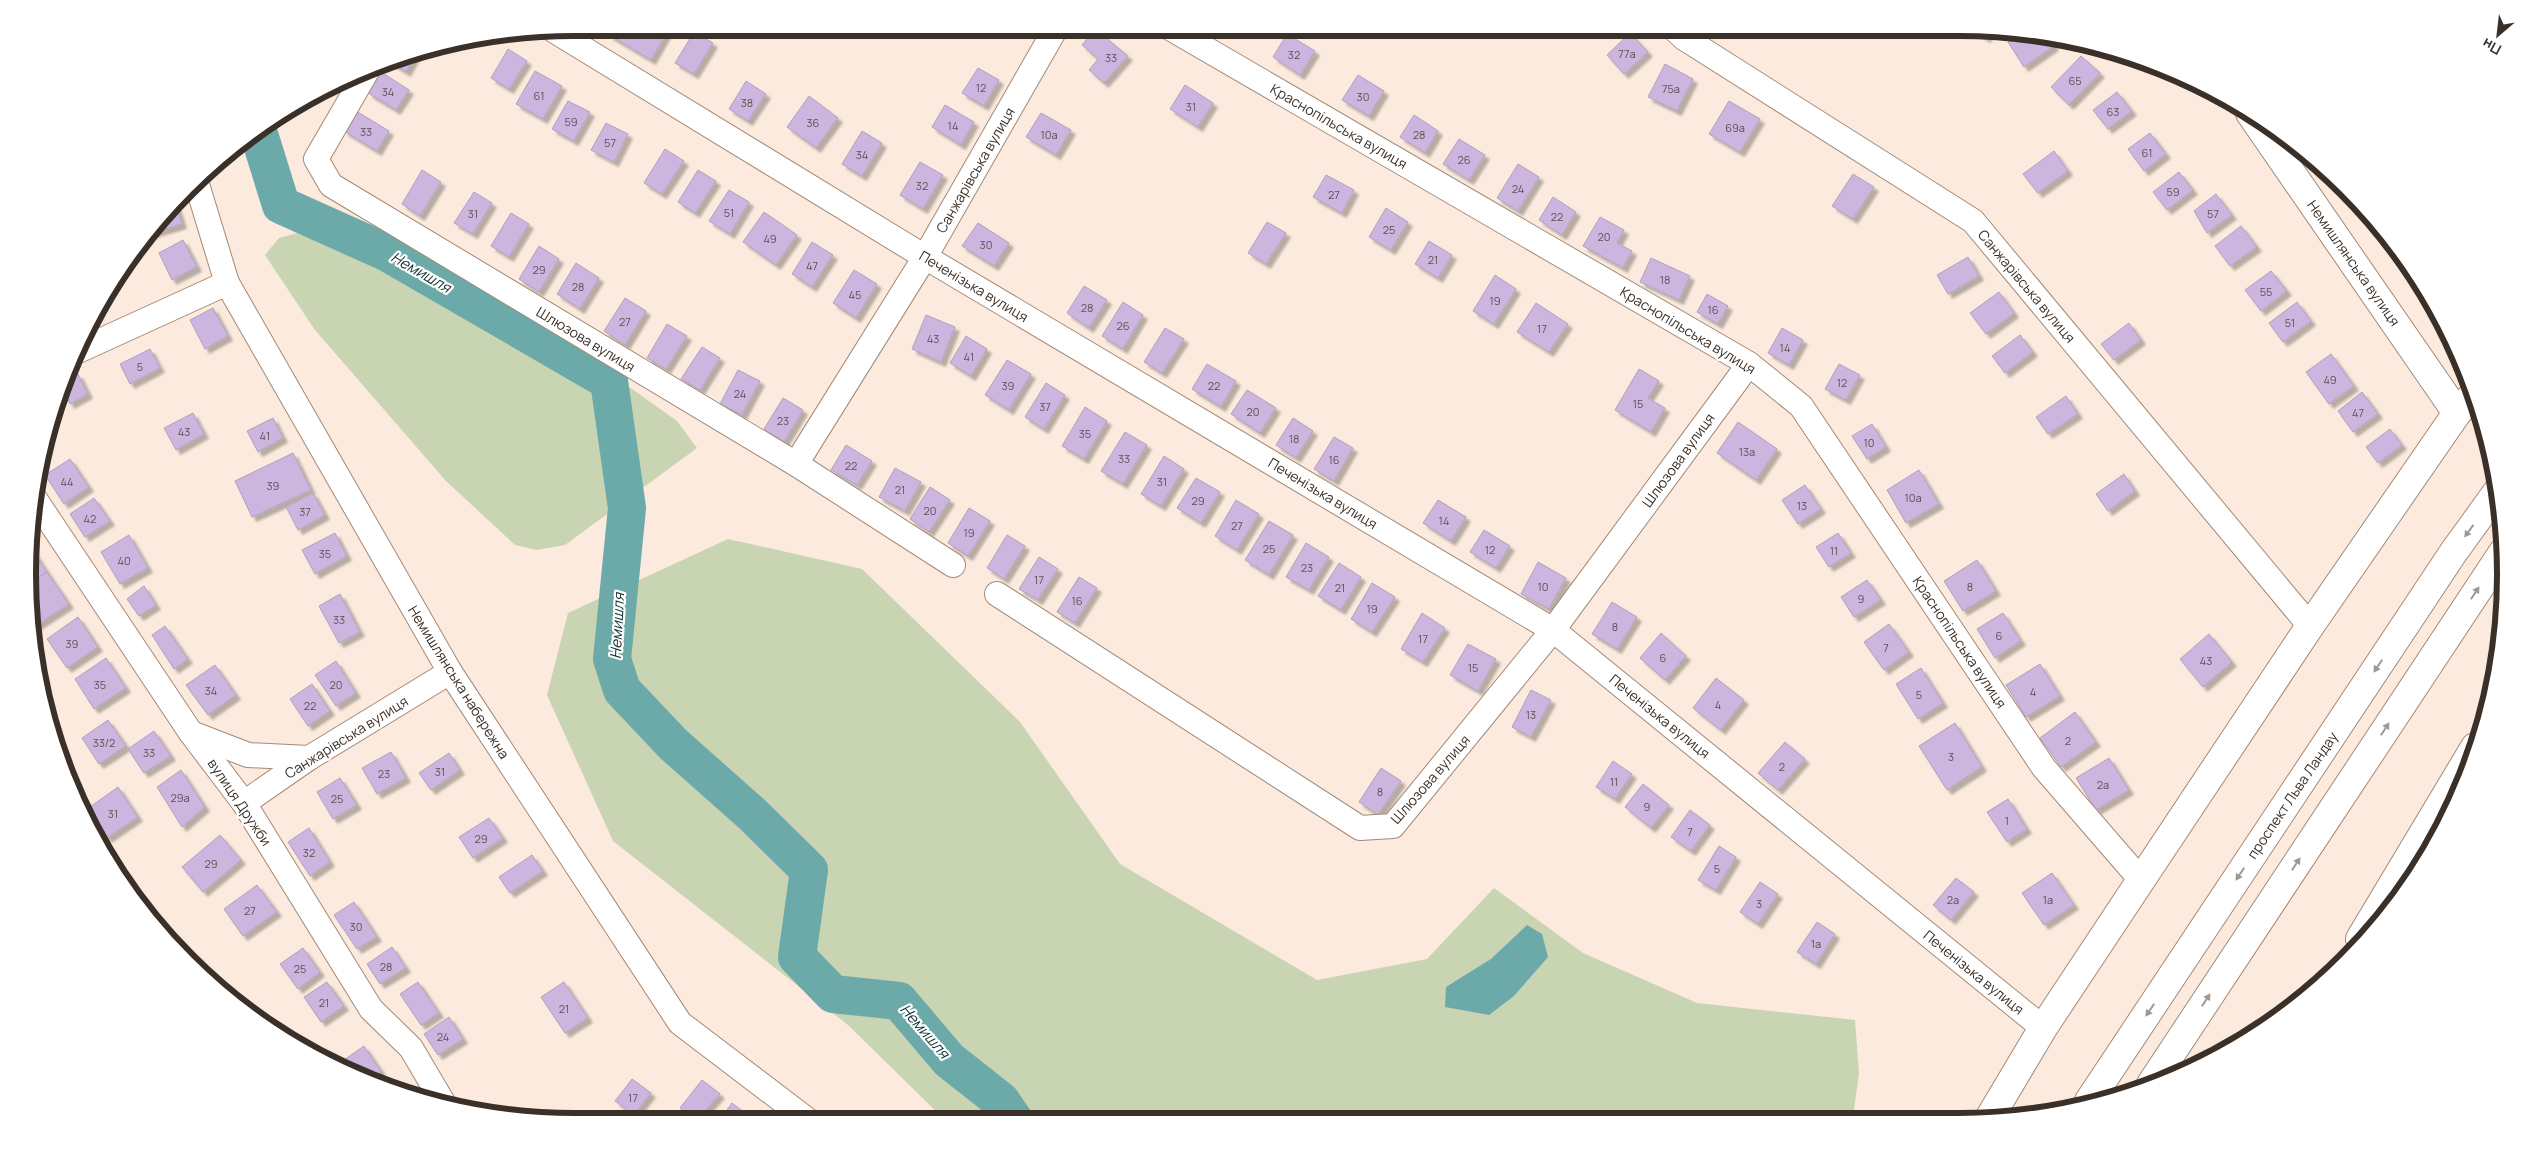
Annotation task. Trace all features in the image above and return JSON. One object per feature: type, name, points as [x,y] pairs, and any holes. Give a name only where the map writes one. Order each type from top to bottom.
[{"type":"street","name":"Печенізька вулиця","points":[[563,36],[925,257],[1553,630],[2043,1028]]},
{"type":"street","name":"Санжарівська вулиця","points":[[796,464],[925,257],[1051,36]]},
{"type":"street","name":"Краснопільська вулиця","points":[[1184,36],[1749,364],[1801,406],[2044,768],[2141,880]]},
{"type":"street","name":"Санжарівська вулиця","points":[[1682,36],[1973,221],[2310,626]]},
{"type":"street","name":"Шлюзова вулиця","points":[[362,80],[316,159],[331,185],[796,464],[952,565]]},
{"type":"street","name":"Немишлянська вулиця","points":[[2263,131],[2465,404]]},
{"type":"street","name":"Немишлянська набережна","points":[[199,190],[227,283],[450,672],[680,1022],[799,1113]]},
{"type":"street","points":[[87,347],[227,283]]},
{"type":"street","name":"Шлюзова вулиця","points":[[997,594],[1360,828],[1393,826],[1553,630],[1749,364]]},
{"type":"street","points":[[1993,1112],[2043,1028],[2310,626],[2465,404]]},
{"type":"street","name":"проспект Льва Ландау","points":[[2093,1095],[2453,553],[2491,500]]},
{"type":"street","name":"вулиця Дружби","points":[[41,507],[191,734],[244,803],[371,1009],[411,1048],[439,1095]]},
{"type":"street","points":[[2157,1075],[2497,562]]},
{"type":"street","name":"Санжарівська вулиця","points":[[244,803],[309,758],[450,672]]},
{"type":"street","points":[[191,734],[248,755],[309,758]]},
{"type":"street","points":[[2375,915],[2457,777]]},
{"type":"green space","points":[[347,220],[512,313],[625,384],[677,421],[697,448],[565,545],[537,550],[515,545],[446,481],[315,330],[265,255],[279,238]]},
{"type":"green space","points":[[728,539],[862,569],[1020,722],[1120,864],[1317,980],[1427,959],[1494,888],[1583,953],[1697,1003],[1855,1020],[1859,1073],[1854,1113],[938,1113],[848,1025],[613,841],[547,695],[568,613]]},
{"type":"water","points":[[1527,925],[1542,934],[1548,957],[1514,996],[1489,1015],[1445,1007],[1446,987],[1491,959]]},
{"type":"building","points":[[611,36],[665,36],[651,60]]},
{"type":"building","points":[[692,36],[701,36],[713,43],[694,74],[675,63]]},
{"type":"building","points":[[1089,36],[1104,36],[1128,56],[1104,83],[1089,70],[1098,59],[1082,45]]},
{"type":"building","points":[[1286,36],[1290,36],[1315,51],[1300,75],[1273,57]]},
{"type":"building","points":[[1627,36],[1633,36],[1648,52],[1624,74],[1607,55]]},
{"type":"building","points":[[2013,39],[2054,46],[2024,67],[2008,42]]},
{"type":"building","points":[[508,49],[527,61],[509,89],[491,78]]},
{"type":"building","points":[[2081,56],[2100,73],[2069,105],[2051,87]]},
{"type":"building","points":[[412,62],[406,72],[397,66]]},
{"type":"building","points":[[1665,64],[1693,79],[1677,111],[1648,97]]},
{"type":"building","points":[[978,68],[999,80],[984,106],[962,93]]},
{"type":"building","points":[[535,71],[562,86],[543,119],[516,104]]},
{"type":"building","points":[[381,72],[409,90],[396,110],[368,93]]},
{"type":"building","points":[[1358,75],[1384,91],[1369,116],[1342,100]]},
{"type":"building","points":[[746,81],[766,94],[748,121],[729,109]]},
{"type":"building","points":[[1185,85],[1213,103],[1198,127],[1170,109]]},
{"type":"building","points":[[2117,92],[2132,111],[2108,129],[2093,110]]},
{"type":"building","points":[[809,96],[838,118],[816,148],[787,127]]},
{"type":"building","points":[[568,101],[590,112],[574,141],[552,129]]},
{"type":"building","points":[[1729,101],[1760,119],[1740,152],[1709,134]]},
{"type":"building","points":[[945,105],[974,122],[961,145],[932,127]]},
{"type":"building","points":[[356,111],[389,131],[377,151],[344,131]]},
{"type":"building","points":[[1041,113],[1071,130],[1056,155],[1026,137]]},
{"type":"building","points":[[1414,115],[1438,131],[1425,153],[1400,137]]},
{"type":"building","points":[[606,123],[628,134],[614,162],[591,150]]},
{"type":"building","points":[[862,131],[882,143],[862,176],[842,164]]},
{"type":"building","points":[[2150,133],[2166,154],[2144,171],[2128,149]]},
{"type":"building","points":[[1459,139],[1485,155],[1469,180],[1443,164]]},
{"type":"building","points":[[665,149],[684,161],[662,194],[644,183]]},
{"type":"building","points":[[2054,151],[2068,171],[2038,193],[2023,174]]},
{"type":"building","points":[[920,162],[943,175],[923,209],[900,195]]},
{"type":"building","points":[[1518,164],[1539,177],[1518,211],[1497,198]]},
{"type":"building","points":[[422,170],[441,182],[420,216],[402,204]]},
{"type":"building","points":[[698,170],[716,181],[695,213],[678,202]]},
{"type":"building","points":[[2179,172],[2193,190],[2167,210],[2153,192]]},
{"type":"building","points":[[1853,174],[1874,187],[1853,219],[1832,206]]},
{"type":"building","points":[[1326,175],[1354,190],[1342,213],[1313,197]]},
{"type":"building","points":[[729,190],[749,202],[730,234],[709,221]]},
{"type":"building","points":[[474,192],[492,203],[473,234],[454,223]]},
{"type":"building","points":[[2216,194],[2232,215],[2207,233],[2194,211]]},
{"type":"building","points":[[1553,197],[1576,212],[1562,235],[1539,220]]},
{"type":"building","points":[[1386,208],[1408,222],[1391,250],[1369,237]]},
{"type":"building","points":[[178,211],[182,224],[161,230]]},
{"type":"building","points":[[764,212],[797,235],[776,265],[743,242]]},
{"type":"building","points":[[511,213],[529,224],[509,257],[491,246]]},
{"type":"building","points":[[1600,217],[1624,230],[1617,243],[1632,251],[1623,268],[1583,246]]},
{"type":"building","points":[[1267,222],[1286,233],[1266,264],[1248,253]]},
{"type":"building","points":[[978,223],[1009,243],[994,266],[962,246]]},
{"type":"building","points":[[2241,226],[2257,247],[2230,266],[2215,246]]},
{"type":"building","points":[[183,240],[197,267],[172,280],[159,253]]},
{"type":"building","points":[[1429,241],[1452,255],[1438,278],[1415,264]]},
{"type":"building","points":[[812,242],[833,255],[812,287],[792,274]]},
{"type":"building","points":[[539,246],[559,259],[539,292],[519,279]]},
{"type":"building","points":[[1968,257],[1979,276],[1948,294],[1937,275]]},
{"type":"building","points":[[1651,258],[1690,276],[1679,300],[1640,282]]},
{"type":"building","points":[[576,263],[599,278],[580,309],[557,294]]},
{"type":"building","points":[[854,270],[877,284],[856,318],[833,303]]},
{"type":"building","points":[[2271,271],[2287,291],[2261,311],[2245,290]]},
{"type":"building","points":[[1495,275],[1516,289],[1494,324],[1473,311]]},
{"type":"building","points":[[1084,286],[1107,300],[1089,328],[1067,313]]},
{"type":"building","points":[[1999,292],[2014,313],[1986,334],[1970,313]]},
{"type":"building","points":[[1707,294],[1728,306],[1718,324],[1697,312]]},
{"type":"building","points":[[625,298],[646,311],[625,345],[604,331]]},
{"type":"building","points":[[1123,302],[1143,315],[1123,349],[1102,336]]},
{"type":"building","points":[[2297,302],[2311,321],[2283,342],[2269,323]]},
{"type":"building","points":[[1536,303],[1568,324],[1549,352],[1517,332]]},
{"type":"building","points":[[213,308],[228,336],[205,349],[190,320]]},
{"type":"building","points":[[926,315],[955,327],[941,362],[912,349]]},
{"type":"building","points":[[2129,323],[2141,340],[2114,360],[2101,344]]},
{"type":"building","points":[[667,324],[687,336],[666,369],[647,358]]},
{"type":"building","points":[[1165,328],[1184,339],[1162,373],[1144,362]]},
{"type":"building","points":[[1782,328],[1803,340],[1789,365],[1768,353]]},
{"type":"building","points":[[2020,335],[2033,352],[2005,373],[1992,356]]},
{"type":"building","points":[[966,336],[987,349],[971,376],[950,363]]},
{"type":"building","points":[[702,347],[720,358],[700,390],[681,379]]},
{"type":"building","points":[[150,349],[160,368],[130,384],[120,364]]},
{"type":"building","points":[[2331,354],[2354,386],[2329,404],[2306,372]]},
{"type":"building","points":[[1007,360],[1031,374],[1009,410],[985,395]]},
{"type":"building","points":[[1207,364],[1236,381],[1221,407],[1192,389]]},
{"type":"building","points":[[1839,364],[1860,375],[1846,400],[1825,389]]},
{"type":"building","points":[[1639,369],[1659,381],[1648,398],[1665,408],[1651,432],[1615,410]]},
{"type":"building","points":[[738,370],[760,381],[742,415],[720,404]]},
{"type":"building","points":[[78,374],[88,394],[70,404],[66,397],[75,376]]},
{"type":"building","points":[[1046,383],[1065,395],[1044,429],[1025,417]]},
{"type":"building","points":[[1247,390],[1276,408],[1260,433],[1231,414]]},
{"type":"building","points":[[2362,392],[2378,414],[2353,432],[2338,411]]},
{"type":"building","points":[[2066,396],[2078,414],[2048,434],[2036,417]]},
{"type":"building","points":[[783,398],[803,410],[784,442],[764,429]]},
{"type":"building","points":[[1085,407],[1107,421],[1084,459],[1062,446]]},
{"type":"building","points":[[193,413],[204,434],[176,450],[164,428]]},
{"type":"building","points":[[273,418],[283,438],[258,452],[247,431]]},
{"type":"building","points":[[1293,418],[1313,431],[1296,458],[1276,445]]},
{"type":"building","points":[[1738,422],[1777,449],[1756,480],[1717,453]]},
{"type":"building","points":[[1872,424],[1886,447],[1867,459],[1852,436]]},
{"type":"building","points":[[2390,429],[2402,445],[2378,463],[2366,447]]},
{"type":"building","points":[[1125,432],[1147,445],[1123,484],[1101,471]]},
{"type":"building","points":[[1334,437],[1353,448],[1334,481],[1314,469]]},
{"type":"building","points":[[846,445],[872,461],[857,485],[831,470]]},
{"type":"building","points":[[293,453],[311,490],[252,517],[235,481]]},
{"type":"building","points":[[1164,456],[1184,469],[1161,506],[1141,494]]},
{"type":"building","points":[[70,459],[89,487],[64,504],[46,474]]},
{"type":"building","points":[[895,468],[921,482],[905,511],[879,497]]},
{"type":"building","points":[[1919,470],[1939,504],[1906,523],[1887,490]]},
{"type":"building","points":[[2124,474],[2135,491],[2108,511],[2096,494]]},
{"type":"building","points":[[1196,478],[1220,492],[1201,523],[1177,508]]},
{"type":"building","points":[[1805,485],[1821,509],[1798,524],[1782,500]]},
{"type":"building","points":[[930,487],[950,500],[929,532],[910,519]]},
{"type":"building","points":[[313,493],[325,515],[298,530],[286,507]]},
{"type":"building","points":[[94,498],[110,521],[85,537],[70,514]]},
{"type":"building","points":[[1236,500],[1259,514],[1237,550],[1215,536]]},
{"type":"building","points":[[1438,500],[1466,517],[1451,541],[1423,523]]},
{"type":"building","points":[[969,508],[990,521],[968,556],[948,543]]},
{"type":"building","points":[[1269,521],[1293,535],[1269,575],[1245,560]]},
{"type":"building","points":[[1484,530],[1510,546],[1496,568],[1470,552]]},
{"type":"building","points":[[335,533],[347,556],[315,574],[302,550]]},
{"type":"building","points":[[1838,533],[1851,553],[1829,567],[1816,547]]},
{"type":"building","points":[[129,535],[148,568],[120,584],[101,552]]},
{"type":"building","points":[[1007,535],[1025,546],[1004,579],[987,568]]},
{"type":"building","points":[[1306,543],[1329,557],[1309,590],[1286,577]]},
{"type":"building","points":[[37,556],[47,572],[36,579]]},
{"type":"building","points":[[1039,557],[1058,569],[1038,600],[1019,589]]},
{"type":"building","points":[[1977,560],[1996,591],[1963,611],[1944,581]]},
{"type":"building","points":[[1538,562],[1566,578],[1549,609],[1521,594]]},
{"type":"building","points":[[1339,563],[1361,577],[1341,610],[1318,596]]},
{"type":"building","points":[[47,572],[69,604],[39,624],[37,610],[36,579]]},
{"type":"building","points":[[1079,577],[1097,588],[1075,623],[1057,612]]},
{"type":"building","points":[[1867,580],[1881,600],[1854,617],[1841,597]]},
{"type":"building","points":[[1372,583],[1395,597],[1372,632],[1351,619]]},
{"type":"building","points":[[144,586],[156,605],[139,616],[127,599]]},
{"type":"building","points":[[340,594],[360,632],[339,643],[319,606]]},
{"type":"building","points":[[1612,602],[1637,617],[1617,649],[1592,634]]},
{"type":"building","points":[[1422,613],[1445,628],[1423,662],[1401,649]]},
{"type":"building","points":[[2003,613],[2021,641],[1995,658],[1977,629]]},
{"type":"building","points":[[78,617],[98,647],[67,668],[47,639]]},
{"type":"building","points":[[1889,624],[1909,652],[1884,670],[1864,642]]},
{"type":"building","points":[[165,626],[188,659],[174,669],[152,635]]},
{"type":"building","points":[[1661,633],[1686,656],[1665,680],[1640,658]]},
{"type":"building","points":[[2209,634],[2232,662],[2203,687],[2180,659]]},
{"type":"building","points":[[1468,644],[1496,659],[1478,691],[1450,675]]},
{"type":"building","points":[[106,658],[126,688],[94,709],[75,679]]},
{"type":"building","points":[[336,661],[356,693],[336,706],[315,675]]},
{"type":"building","points":[[2040,664],[2060,696],[2026,717],[2006,685]]},
{"type":"building","points":[[215,665],[236,695],[208,715],[186,685]]},
{"type":"building","points":[[1921,668],[1943,703],[1918,719],[1896,684]]},
{"type":"building","points":[[1716,678],[1744,700],[1721,730],[1693,708]]},
{"type":"building","points":[[312,684],[330,711],[308,726],[290,699]]},
{"type":"building","points":[[1531,690],[1551,700],[1531,737],[1512,727]]},
{"type":"building","points":[[2075,712],[2096,742],[2061,767],[2040,738]]},
{"type":"building","points":[[108,720],[126,746],[99,764],[82,738]]},
{"type":"building","points":[[1955,723],[1982,767],[1947,790],[1919,746]]},
{"type":"building","points":[[154,731],[171,756],[144,773],[128,749]]},
{"type":"building","points":[[1785,742],[1805,759],[1778,790],[1758,773]]},
{"type":"building","points":[[391,752],[406,778],[377,794],[362,768]]},
{"type":"building","points":[[449,753],[460,770],[431,790],[419,773]]},
{"type":"building","points":[[2109,758],[2129,790],[2096,810],[2076,778]]},
{"type":"building","points":[[1613,761],[1632,774],[1615,799],[1596,787]]},
{"type":"building","points":[[1381,768],[1401,781],[1378,815],[1359,802]]},
{"type":"building","points":[[181,770],[205,807],[182,827],[157,787]]},
{"type":"building","points":[[340,778],[357,805],[333,819],[317,792]]},
{"type":"building","points":[[1643,784],[1669,805],[1651,828],[1625,807]]},
{"type":"building","points":[[118,787],[138,817],[107,838],[89,807]]},
{"type":"building","points":[[2008,799],[2027,829],[2007,842],[1987,812]]},
{"type":"building","points":[[1690,810],[1710,825],[1691,851],[1671,837]]},
{"type":"building","points":[[489,818],[503,838],[473,858],[459,837]]},
{"type":"building","points":[[309,828],[330,862],[310,876],[288,842]]},
{"type":"building","points":[[220,835],[241,860],[203,892],[182,867]]},
{"type":"building","points":[[1719,846],[1736,857],[1716,890],[1698,880]]},
{"type":"building","points":[[532,855],[543,871],[510,893],[499,877]]},
{"type":"building","points":[[2052,873],[2074,905],[2044,925],[2022,893]]},
{"type":"building","points":[[1956,878],[1974,892],[1951,920],[1933,905]]},
{"type":"building","points":[[1760,882],[1778,894],[1758,924],[1740,912]]},
{"type":"building","points":[[257,885],[277,912],[243,936],[224,909]]},
{"type":"building","points":[[354,902],[377,937],[357,949],[334,915]]},
{"type":"building","points":[[1817,922],[1835,934],[1816,964],[1797,952]]},
{"type":"building","points":[[392,947],[406,968],[380,984],[367,964]]},
{"type":"building","points":[[303,948],[320,972],[298,989],[280,964]]},
{"type":"building","points":[[327,982],[344,1006],[321,1022],[304,997]]},
{"type":"building","points":[[418,982],[439,1013],[421,1025],[400,994]]},
{"type":"building","points":[[564,982],[588,1018],[565,1033],[541,997]]},
{"type":"building","points":[[449,1017],[463,1039],[438,1055],[424,1034]]},
{"type":"building","points":[[364,1046],[381,1071],[376,1074],[343,1060]]},
{"type":"building","points":[[632,1079],[651,1093],[636,1113],[631,1113],[615,1101]]},
{"type":"building","points":[[702,1080],[720,1094],[703,1113],[686,1113],[680,1108]]},
{"type":"building","points":[[732,1103],[745,1113],[725,1113]]},
{"type":"waterway","name":"Немишля","points":[[260,138],[281,205],[388,253],[609,381],[627,508],[612,659],[622,690],[673,744],[752,814],[809,870],[797,957],[833,994],[899,1001],[949,1060],[1001,1101],[1009,1113]]}]
